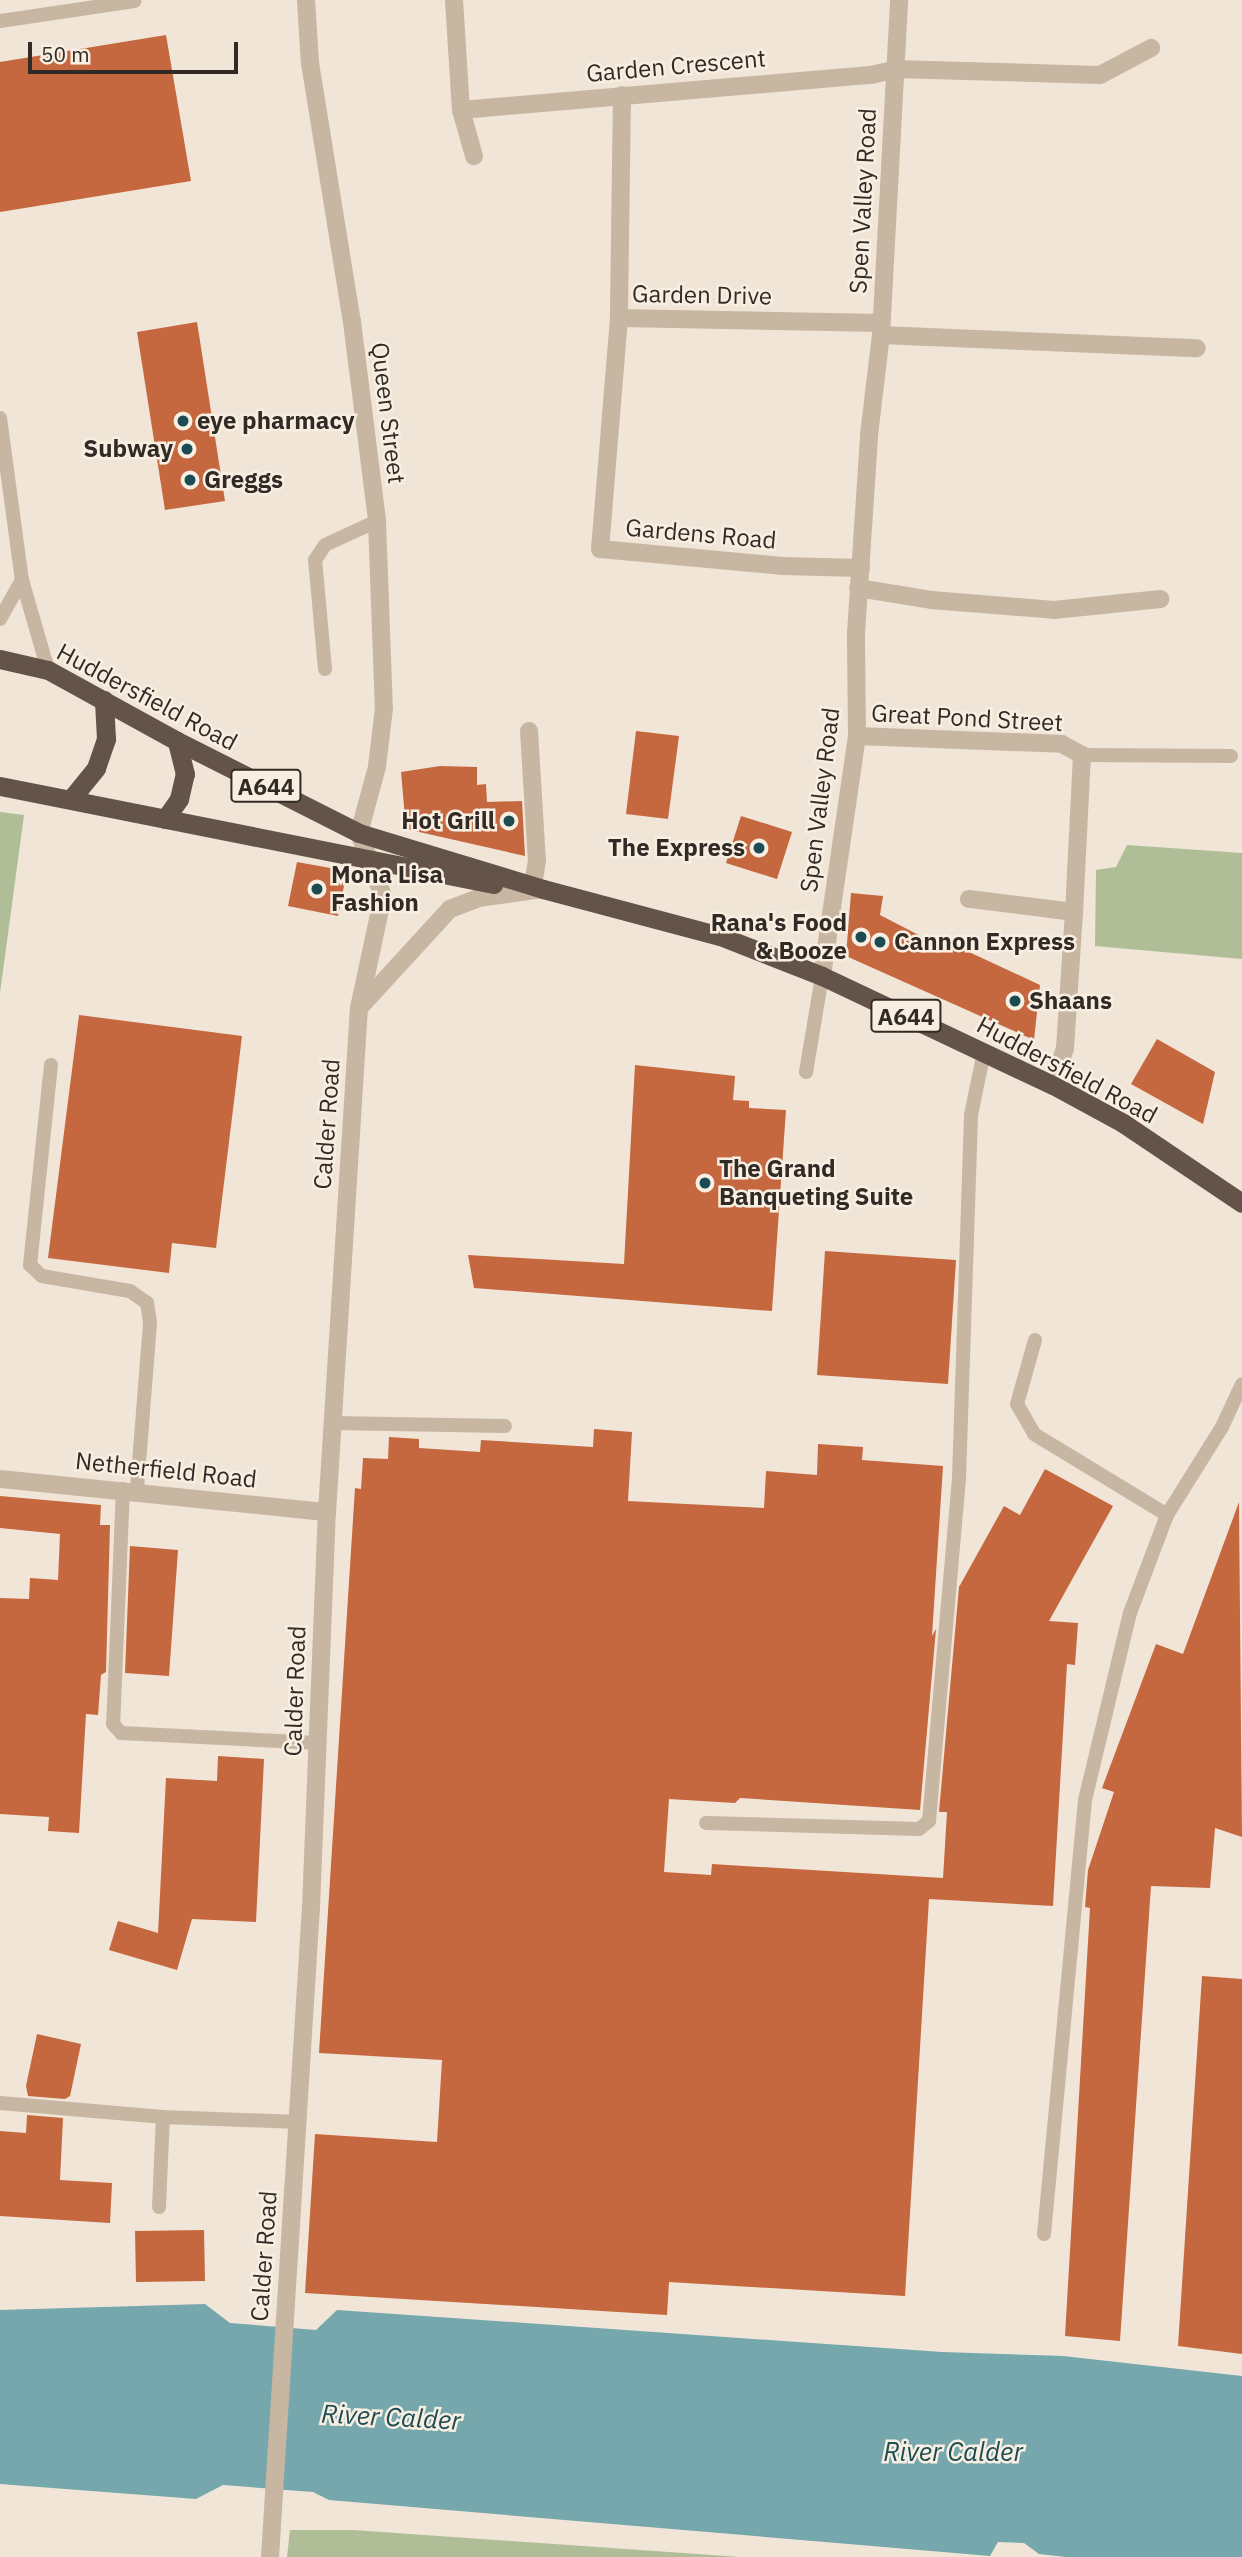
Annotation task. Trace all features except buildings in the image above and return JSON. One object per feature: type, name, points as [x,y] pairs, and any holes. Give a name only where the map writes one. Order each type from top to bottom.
[{"type":"highway","name":"Huddersfield Road","points":[[0,659],[48,670],[177,741],[359,832],[538,888],[720,936],[822,976],[1053,1084],[1123,1123],[1242,1203]]},
{"type":"highway","points":[[71,799],[96,768],[103,749],[104,701]]},
{"type":"highway","points":[[165,819],[179,799],[184,774],[177,741]]},
{"type":"highway","name":"Huddersfield Road","points":[[0,786],[369,862],[538,888]]},
{"type":"street","name":"Queen Street","points":[[306,0],[310,63],[352,322],[377,521],[384,708],[377,767],[359,832]]},
{"type":"street","points":[[454,0],[461,110],[474,156]]},
{"type":"street","name":"Spen Valley Road","points":[[822,976],[857,736],[859,588],[869,435],[881,329],[899,0]]},
{"type":"street","points":[[896,69],[1100,75],[1151,48]]},
{"type":"street","name":"Garden Crescent","points":[[461,110],[870,75],[896,69]]},
{"type":"street","name":"Garden Drive","points":[[622,95],[619,318],[881,329]]},
{"type":"street","name":"Gardens Road","points":[[619,318],[600,549],[783,566],[861,568]]},
{"type":"street","points":[[881,329],[1197,348]]},
{"type":"street","points":[[859,588],[931,600],[1054,610],[1160,599]]},
{"type":"street","points":[[359,1008],[450,909],[478,898],[538,888],[530,731]]},
{"type":"street","name":"Great Pond Street","points":[[857,736],[1062,744],[1082,755],[1065,1048],[1053,1084]]},
{"type":"street","name":"Calder Road","points":[[270,2557],[298,2122],[332,1423],[359,1008],[383,896],[359,832]]},
{"type":"street","points":[[969,899],[1074,912]]},
{"type":"street","name":"Netherfield Road","points":[[0,1479],[130,1489],[327,1512]]},
{"type":"lane","points":[[0,21],[135,1]]},
{"type":"lane","points":[[0,418],[22,580],[48,670]]},
{"type":"lane","points":[[325,669],[315,560],[325,545],[377,521]]},
{"type":"lane","points":[[0,619],[22,580]]},
{"type":"lane","points":[[1082,755],[1231,756]]},
{"type":"lane","points":[[806,1072],[822,976]]},
{"type":"lane","points":[[706,1823],[919,1829],[929,1821],[959,1478],[971,1115],[984,1052]]},
{"type":"lane","points":[[51,1065],[30,1265],[42,1276],[130,1291],[146,1303],[150,1323],[130,1489],[113,1724],[121,1733],[318,1743]]},
{"type":"lane","points":[[1035,1340],[1017,1404],[1034,1434],[1167,1515]]},
{"type":"lane","points":[[1044,2234],[1085,1800],[1130,1613],[1167,1515],[1223,1427],[1242,1384]]},
{"type":"lane","points":[[332,1423],[505,1426]]},
{"type":"lane","points":[[0,2103],[163,2117],[298,2122]]},
{"type":"lane","points":[[159,2207],[163,2117]]},
{"type":"green space","points":[[0,812],[24,815],[0,993]]},
{"type":"green space","points":[[1127,845],[1242,853],[1242,959],[1095,946],[1096,870],[1116,867]]},
{"type":"green space","points":[[290,2530],[353,2530],[740,2557],[287,2557]]},
{"type":"water","name":"River Calder","points":[[205,2304],[230,2323],[316,2330],[337,2310],[942,2352],[1063,2356],[1242,2376],[1242,2557],[1066,2557],[1039,2554],[1024,2543],[998,2542],[990,2556],[329,2500],[313,2492],[223,2485],[196,2499],[0,2484],[0,2310]]},
{"type":"place","name":"eye pharmacy","points":[[183,421]]},
{"type":"place","name":"Subway","points":[[187,449]]},
{"type":"place","name":"Greggs","points":[[190,480]]},
{"type":"place","name":"Hot Grill","points":[[509,821]]},
{"type":"place","name":"The Express","points":[[759,848]]},
{"type":"place","name":"Mona Lisa Fashion","points":[[317,889]]},
{"type":"place","name":"Rana's Food & Booze","points":[[861,937]]},
{"type":"place","name":"Cannon Express","points":[[880,942]]},
{"type":"place","name":"Shaans","points":[[1015,1001]]},
{"type":"place","name":"The Grand Banqueting Suite","points":[[705,1183]]}]
